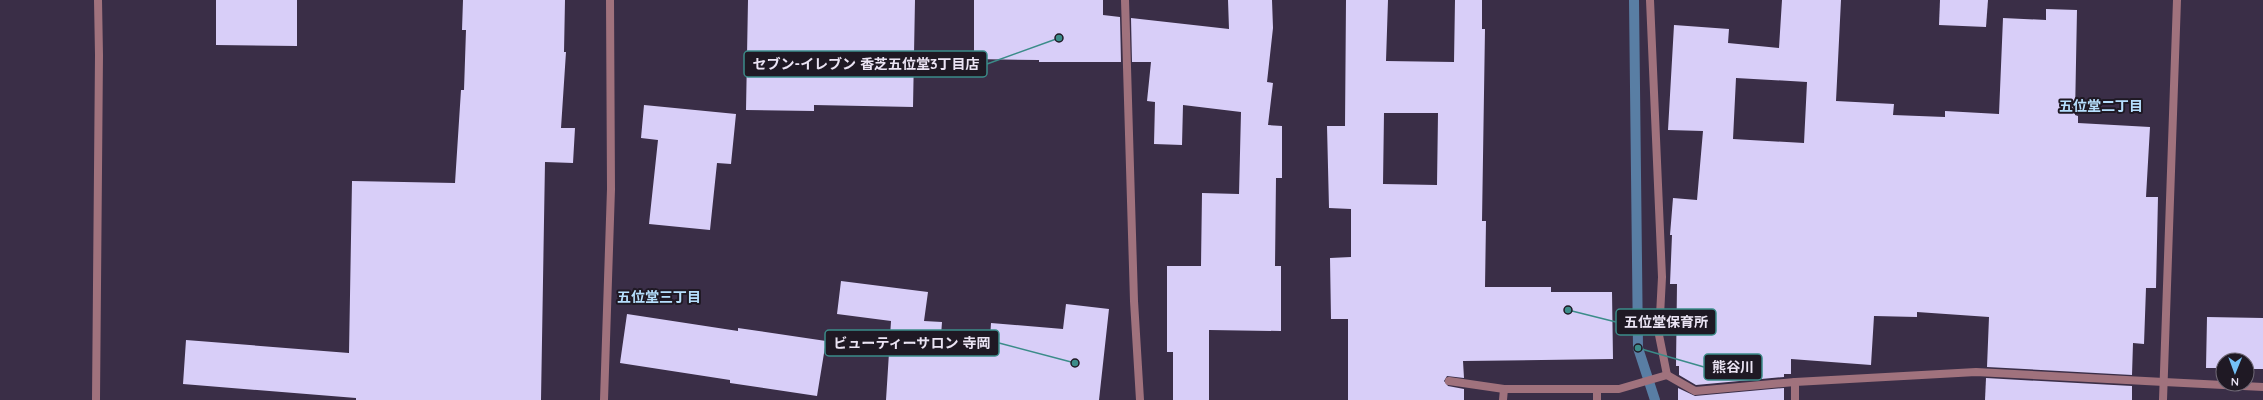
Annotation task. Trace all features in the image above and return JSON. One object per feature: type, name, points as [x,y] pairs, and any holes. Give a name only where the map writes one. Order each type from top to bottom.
[{"type":"street","points":[[96,400],[100,55],[98,0]]},
{"type":"street","points":[[604,400],[611,189],[610,0]]},
{"type":"street","points":[[1125,0],[1134,301],[1140,400]]},
{"type":"street","points":[[1650,0],[1662,277],[1659,335],[1667,375]]},
{"type":"street","points":[[2164,400],[2178,0]]},
{"type":"street","points":[[1449,381],[1504,389],[1619,389],[1667,375],[1695,391],[1795,382],[1976,372],[2263,387]]},
{"type":"street","points":[[1795,382],[1795,400]]},
{"type":"street","points":[[1503,400],[1504,389]]},
{"type":"street","points":[[1597,389],[1597,400]]},
{"type":"building","points":[[216,0],[297,0],[297,46],[216,45]]},
{"type":"building","points":[[463,0],[565,0],[564,52],[566,52],[561,128],[575,128],[573,163],[545,162],[541,400],[356,400],[356,398],[183,384],[186,340],[349,353],[352,181],[455,183],[461,90],[464,90],[466,30],[462,30]]},
{"type":"building","points":[[748,0],[915,0],[913,107],[814,105],[814,111],[746,110]]},
{"type":"building","points":[[974,0],[1103,0],[1103,15],[1120,17],[1121,62],[1039,62],[1039,60],[974,59]]},
{"type":"building","points":[[1228,0],[1272,0],[1273,28],[1267,82],[1273,83],[1268,125],[1282,126],[1282,178],[1276,178],[1275,266],[1281,266],[1281,331],[1209,330],[1209,400],[1173,400],[1173,352],[1167,352],[1167,266],[1201,266],[1202,193],[1239,194],[1241,112],[1183,105],[1182,145],[1154,144],[1155,102],[1147,101],[1151,62],[1132,62],[1131,18],[1229,29]]},
{"type":"building","points":[[1346,0],[1388,0],[1386,61],[1454,62],[1455,0],[1482,0],[1482,29],[1485,29],[1482,221],[1486,221],[1485,287],[1551,287],[1551,292],[1612,292],[1613,359],[1463,361],[1464,378],[1447,376],[1444,381],[1448,386],[1464,389],[1464,400],[1348,400],[1348,319],[1331,319],[1330,258],[1351,257],[1351,209],[1329,208],[1327,126],[1345,126]],"holes":[[[1384,113],[1438,113],[1437,185],[1383,184]]]},
{"type":"building","points":[[1782,0],[1841,0],[1836,101],[1894,104],[1893,115],[1945,117],[1945,111],[1999,114],[2003,18],[2046,20],[2046,9],[2077,10],[2075,115],[2078,116],[2078,123],[2150,127],[2146,197],[2158,197],[2156,288],[2146,288],[2144,344],[2133,343],[2132,375],[1987,367],[1989,317],[1917,312],[1917,317],[1874,316],[1871,365],[1791,359],[1791,374],[1784,374],[1784,377],[1696,385],[1679,375],[1679,366],[1676,366],[1677,284],[1670,284],[1672,235],[1670,235],[1673,198],[1697,200],[1703,131],[1668,130],[1674,25],[1729,29],[1728,43],[1779,48]],"holes":[[[1736,78],[1807,82],[1804,143],[1733,139]]]},
{"type":"building","points":[[1940,0],[1988,0],[1986,27],[1939,25]]},
{"type":"building","points":[[644,105],[736,114],[731,164],[717,163],[710,230],[649,224],[658,140],[641,138]]},
{"type":"building","points":[[841,281],[928,292],[924,321],[942,322],[941,336],[990,339],[991,323],[1063,329],[1066,304],[1109,309],[1099,400],[886,400],[891,321],[837,314]]},
{"type":"building","points":[[627,314],[738,331],[738,328],[826,341],[817,396],[730,383],[730,380],[620,363]]},
{"type":"building","points":[[2207,317],[2263,318],[2263,369],[2255,369],[2255,352],[2215,352],[2215,368],[2206,368]]},
{"type":"building","points":[[1986,378],[2132,386],[2132,400],[1985,400]]},
{"type":"building","points":[[1678,388],[1695,396],[1784,388],[1784,400],[1678,400]]},
{"type":"waterway","points":[[1634,0],[1638,348],[1655,400]]},
{"type":"place","name":"セブン-イレブン 香芝五位堂3丁目店","points":[[1059,38]]},
{"type":"place","name":"五位堂保育所","points":[[1568,310]]},
{"type":"place","name":"熊谷川","points":[[1638,348]]},
{"type":"place","name":"ビューティーサロン 寺岡","points":[[1075,363]]},
{"type":"district","name":"五位堂二丁目","points":[[2101,106]]},
{"type":"district","name":"五位堂三丁目","points":[[659,297]]}]
